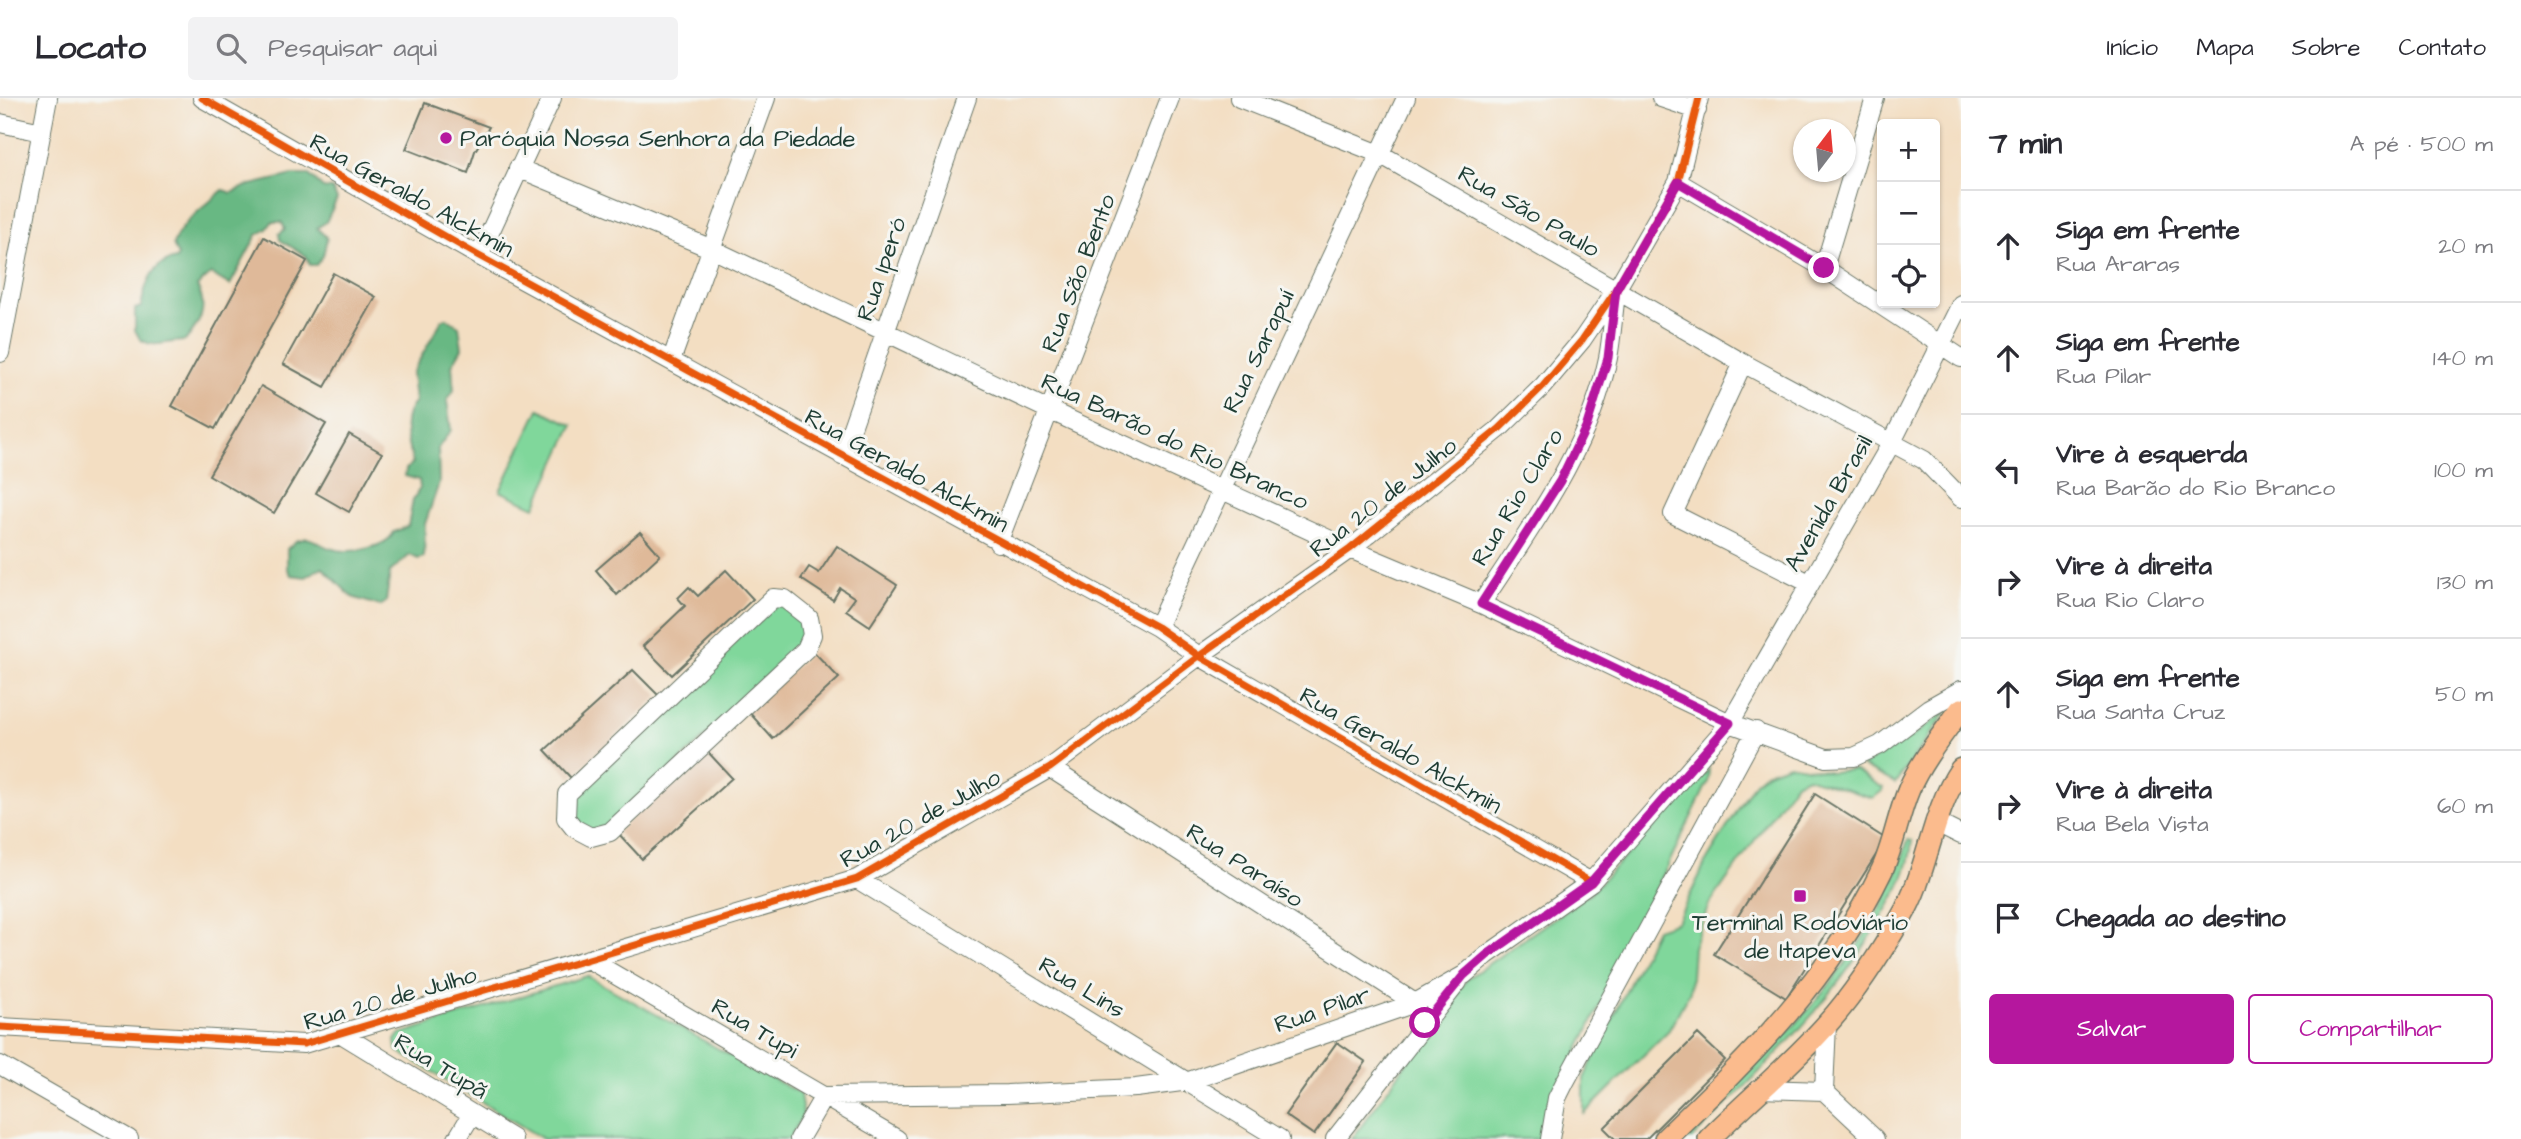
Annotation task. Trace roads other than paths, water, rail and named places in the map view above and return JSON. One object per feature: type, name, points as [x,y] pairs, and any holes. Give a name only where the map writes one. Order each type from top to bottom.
[{"type":"main road","points":[[1665,1139],[1763,1044],[1831,959],[1882,871],[1897,832],[1908,790],[1961,709]]},
{"type":"main road","points":[[1709,1139],[1827,1024],[1852,994],[1903,915],[1925,860],[1935,822],[1952,782],[1961,769]]},
{"type":"street","points":[[0,353],[48,98]]},
{"type":"street","name":"Rua Geraldo Alckmin","points":[[202,98],[479,256],[998,543],[1157,627],[1199,656],[1591,882]]},
{"type":"street","points":[[479,256],[552,98]]},
{"type":"street","points":[[671,361],[766,98]]},
{"type":"street","name":"Rua Iperó","points":[[842,456],[967,98]]},
{"type":"street","name":"Rua São Bento","points":[[998,543],[1170,98]]},
{"type":"street","name":"Rua São Paulo","points":[[1238,98],[1380,153],[1743,363],[1924,460],[1961,498]]},
{"type":"street","name":"Rua Sarapuí","points":[[1157,627],[1220,487],[1406,98]]},
{"type":"street","points":[[1661,98],[1698,104]]},
{"type":"street","points":[[1824,268],[1875,98]]},
{"type":"street","name":"Rua 20 de Julho","points":[[0,1027],[304,1044],[343,1035],[857,879],[1050,768],[1199,656],[1350,549],[1470,453],[1543,386],[1582,340],[1616,290],[1678,182],[1698,104]]},
{"type":"street","points":[[0,123],[42,132]]},
{"type":"street","name":"Rua Barão do Rio Branco","points":[[518,168],[712,249],[1051,411],[1350,549],[1481,604],[1730,723],[1826,758],[1854,757],[1880,745],[1929,708],[1961,690]]},
{"type":"street","points":[[1678,182],[1824,268],[1961,358]]},
{"type":"street","name":"Rua Rio Claro","points":[[1481,604],[1560,481],[1587,425],[1608,358],[1616,290]]},
{"type":"street","name":"Avenida Brasil","points":[[1730,723],[1892,442],[1942,347],[1961,304]]},
{"type":"street","points":[[1743,363],[1673,514],[1809,583]]},
{"type":"street","points":[[773,598],[785,599],[798,606],[809,618],[812,635],[806,649],[610,832],[600,837],[581,833],[566,818],[567,794],[580,782],[773,598]]},
{"type":"street","name":"Rua Pilar","points":[[824,1097],[1020,1094],[1136,1088],[1189,1081],[1415,1003],[1464,975],[1487,955],[1591,882],[1730,723]]},
{"type":"street","points":[[1550,1139],[1557,1098],[1565,1082],[1755,731]]},
{"type":"street","name":"Rua Paraíso","points":[[1050,768],[1415,1003]]},
{"type":"street","points":[[1935,822],[1961,835]]},
{"type":"street","name":"Rua Lins","points":[[857,879],[1280,1139]]},
{"type":"street","name":"Rua Tupi","points":[[588,960],[897,1139]]},
{"type":"street","points":[[1335,1139],[1464,975]]},
{"type":"street","points":[[1824,1091],[1827,1024]]},
{"type":"street","name":"Rua Tupã","points":[[343,1035],[513,1139]]},
{"type":"street","points":[[0,1065],[109,1134],[130,1139]]},
{"type":"street","points":[[1759,1089],[1824,1091],[1875,1139]]},
{"type":"street","points":[[799,1139],[824,1097]]},
{"type":"street","points":[[457,1139],[472,1114]]},
{"type":"place","name":"Paróquia Nossa Senhora da Piedade","points":[[446,138]]},
{"type":"place","name":"Terminal Rodoviário de Itapeva","points":[[1800,896]]}]
